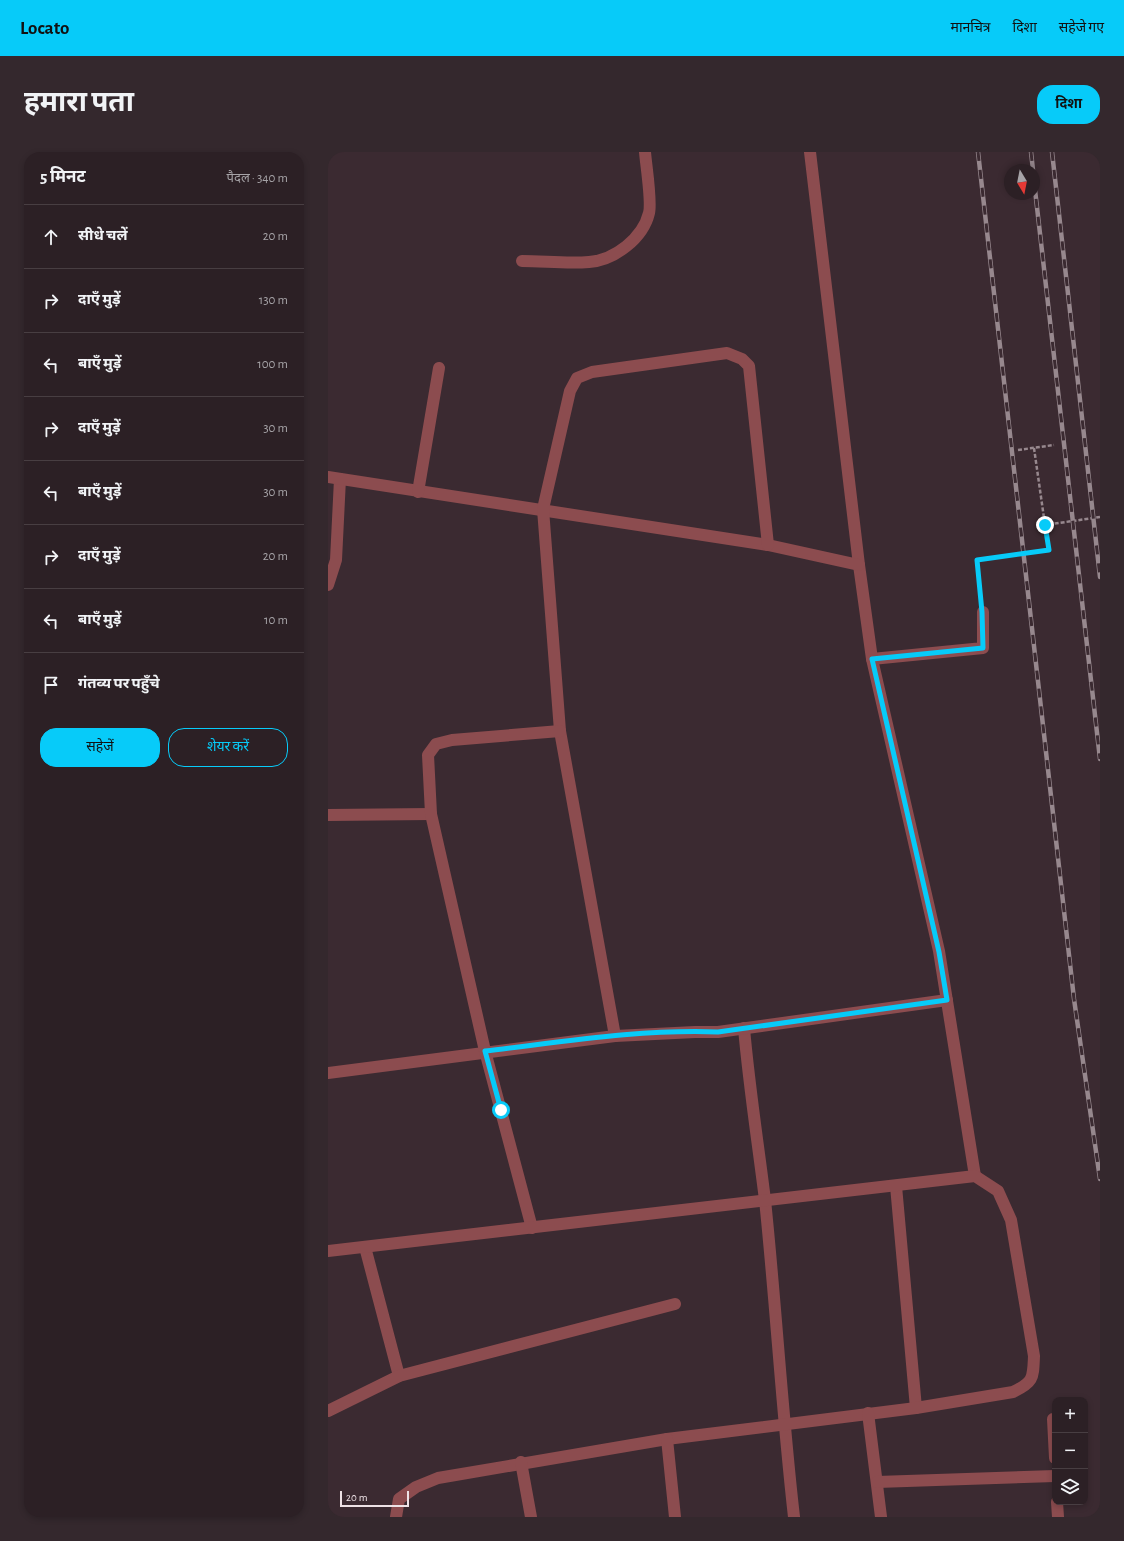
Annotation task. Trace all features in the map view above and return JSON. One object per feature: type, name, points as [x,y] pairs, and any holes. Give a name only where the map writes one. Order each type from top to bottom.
[{"type":"street","points":[[522,261],[590,262],[610,256],[629,244],[640,234],[650,211],[645,152]]},
{"type":"street","points":[[810,152],[859,565],[872,659],[939,952],[975,1176]]},
{"type":"street","points":[[615,1036],[560,732],[543,509],[570,391],[577,378],[592,372],[727,353],[742,359],[749,366],[768,545]]},
{"type":"street","points":[[418,492],[439,368]]},
{"type":"street","points":[[328,585],[336,560],[334,478],[418,492],[543,509],[768,545],[859,565]]},
{"type":"street","points":[[872,659],[983,648],[982,612]]},
{"type":"street","points":[[532,1228],[485,1051],[431,814],[428,755],[436,744],[452,740],[560,732]]},
{"type":"street","points":[[328,815],[431,814]]},
{"type":"street","points":[[328,1073],[485,1051],[615,1036],[718,1032],[947,1000]]},
{"type":"street","points":[[744,1028],[747,1063],[765,1201],[783,1423],[794,1517]]},
{"type":"street","points":[[328,1251],[975,1176],[998,1191],[1011,1220],[1034,1356],[1033,1373],[1028,1385],[1013,1392],[916,1408],[783,1423],[667,1439],[521,1462],[438,1478],[416,1487],[399,1499],[396,1517]]},
{"type":"street","points":[[896,1186],[916,1408]]},
{"type":"street","points":[[365,1247],[399,1376]]},
{"type":"street","points":[[328,1411],[399,1376],[675,1304]]},
{"type":"street","points":[[868,1413],[881,1517]]},
{"type":"street","points":[[667,1439],[675,1517]]},
{"type":"street","points":[[521,1462],[531,1517]]},
{"type":"street","points":[[877,1482],[1052,1476]]},
{"type":"street","points":[[1057,1505],[1058,1517]]},
{"type":"path","points":[[1018,450],[1054,445]]},
{"type":"path","points":[[982,612],[977,560],[1049,550],[1034,448]]},
{"type":"path","points":[[1045,525],[1100,517]]},
{"type":"railway","points":[[978,152],[1074,999],[1100,1179]]},
{"type":"railway","points":[[1031,152],[1032,164]]},
{"type":"railway","points":[[1052,152],[1100,577]]},
{"type":"railway","points":[[1036,200],[1100,759]]},
{"type":"route","points":[[501,1110],[485,1051],[615,1036],[718,1032],[947,1000],[939,952],[872,659],[983,648],[982,612],[977,560],[1049,550],[1045,525]]}]
